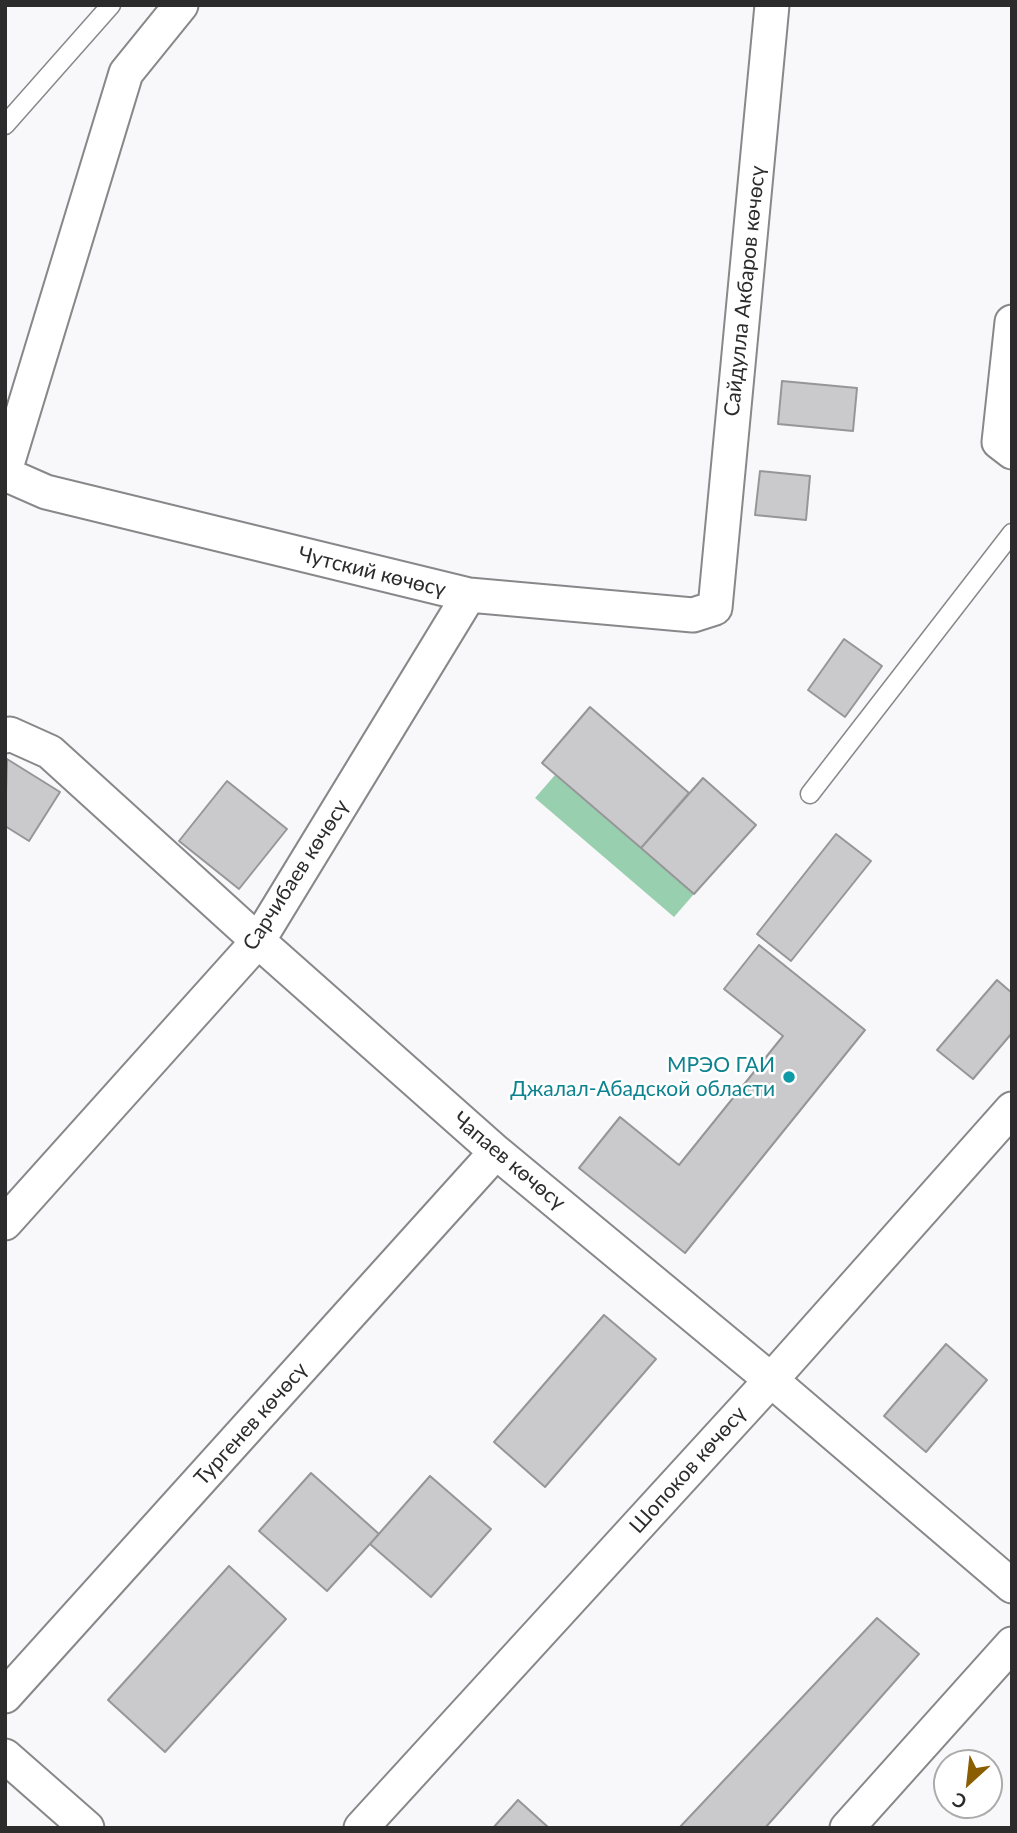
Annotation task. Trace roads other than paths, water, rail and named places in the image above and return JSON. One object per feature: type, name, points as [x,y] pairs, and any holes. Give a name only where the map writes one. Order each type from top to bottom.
[{"type":"street","points":[[5,472],[126,73],[181,5]]},
{"type":"street","name":"Сайдулла Акбаров көчөсү","points":[[717,576],[772,5]]},
{"type":"street","points":[[1012,322],[999,442],[1012,452]]},
{"type":"street","name":"Чутский көчөсү","points":[[5,472],[46,492],[469,596],[693,615],[715,608],[717,576]]},
{"type":"street","name":"Сарчибаев көчөсү","points":[[5,1223],[258,941],[469,596]]},
{"type":"street","name":"Чапаев көчөсү","points":[[7,735],[50,752],[496,1152],[771,1380],[1012,1586]]},
{"type":"street","name":"Шопоков көчөсү","points":[[361,1828],[1008,1119]]},
{"type":"street","name":"Тургенев көчөсү","points":[[5,1696],[496,1152]]},
{"type":"street","points":[[847,1828],[1012,1644]]},
{"type":"street","points":[[5,1756],[86,1828]]},
{"type":"lane","points":[[5,125],[111,5]]},
{"type":"lane","points":[[810,794],[1012,533]]},
{"type":"place","name":"МРЭО ГАИ Джалал-Абадской области","points":[[789,1077]]}]
